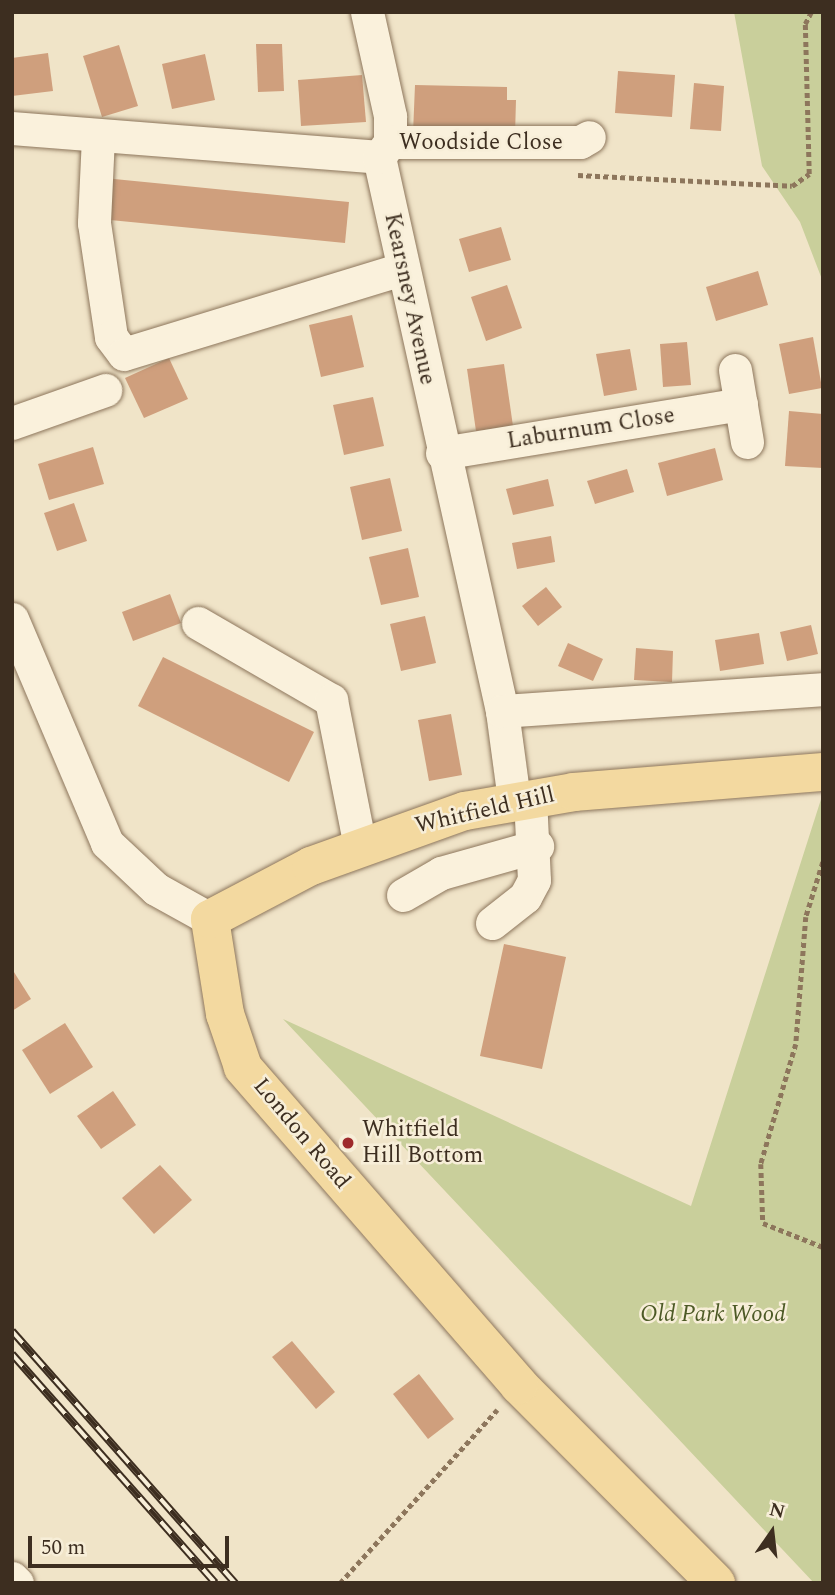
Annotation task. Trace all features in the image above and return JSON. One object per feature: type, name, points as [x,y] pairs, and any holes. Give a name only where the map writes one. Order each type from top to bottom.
[{"type":"main road","name":"Whitfield Hill","points":[[209,919],[360,846],[522,799],[823,772]]},
{"type":"main road","name":"London Road","points":[[209,919],[225,1014],[243,1067],[519,1385],[716,1583]]},
{"type":"street","points":[[367,12],[390,117],[393,146]]},
{"type":"street","points":[[385,12],[393,146]]},
{"type":"street","points":[[12,128],[98,137],[393,146]]},
{"type":"street","points":[[98,137],[94,223],[111,337],[124,354],[402,268]]},
{"type":"street","name":"Woodside Close","points":[[393,146],[580,142],[589,137]]},
{"type":"street","name":"Kearsney Avenue","points":[[393,146],[402,268],[522,799],[537,846],[534,880],[525,897],[492,923]]},
{"type":"street","points":[[735,370],[747,442]]},
{"type":"street","points":[[12,423],[106,390]]},
{"type":"street","name":"Laburnum Close","points":[[442,453],[741,404]]},
{"type":"street","points":[[12,619],[107,844],[156,889],[209,919]]},
{"type":"street","points":[[198,623],[331,700],[360,846]]},
{"type":"street","points":[[502,711],[823,689]]},
{"type":"street","points":[[403,895],[441,873],[537,846]]},
{"type":"street","points":[[12,1578],[17,1583]]},
{"type":"path","points":[[565,174],[792,186],[809,174],[805,23],[811,12]]},
{"type":"path","points":[[823,862],[806,917],[796,1044],[761,1164],[763,1223],[823,1247]]},
{"type":"path","points":[[340,1583],[519,1385]]},
{"type":"green space","points":[[734,12],[823,12],[823,282],[800,222],[762,166]]},
{"type":"green space","name":"Old Park Wood","points":[[823,793],[823,1583],[814,1583],[283,1019],[691,1206]]},
{"type":"building","points":[[256,44],[282,44],[284,91],[258,92]]},
{"type":"building","points":[[119,45],[138,106],[102,117],[83,56]]},
{"type":"building","points":[[48,53],[53,91],[12,96],[12,58]]},
{"type":"building","points":[[205,54],[215,100],[172,109],[162,64]]},
{"type":"building","points":[[618,71],[675,75],[672,117],[615,113]]},
{"type":"building","points":[[362,75],[366,122],[301,126],[298,80]]},
{"type":"building","points":[[694,83],[724,86],[721,131],[690,129]]},
{"type":"building","points":[[415,85],[507,87],[507,100],[516,100],[515,135],[413,133]]},
{"type":"building","points":[[104,178],[349,202],[345,243],[100,219]]},
{"type":"building","points":[[501,227],[511,260],[469,272],[459,239]]},
{"type":"building","points":[[758,271],[768,305],[716,321],[706,287]]},
{"type":"building","points":[[507,285],[522,328],[486,341],[471,297]]},
{"type":"building","points":[[352,315],[364,367],[321,377],[309,325]]},
{"type":"building","points":[[813,337],[822,388],[789,394],[779,344]]},
{"type":"building","points":[[687,342],[691,385],[663,387],[660,344]]},
{"type":"building","points":[[630,349],[637,390],[604,396],[596,354]]},
{"type":"building","points":[[169,358],[188,399],[144,418],[125,378]]},
{"type":"building","points":[[504,364],[513,426],[476,431],[467,369]]},
{"type":"building","points":[[373,397],[384,446],[344,455],[333,405]]},
{"type":"building","points":[[789,411],[823,414],[823,468],[785,466]]},
{"type":"building","points":[[93,447],[104,484],[49,500],[38,464]]},
{"type":"building","points":[[715,448],[723,480],[667,496],[658,463]]},
{"type":"building","points":[[627,469],[634,492],[595,504],[587,481]]},
{"type":"building","points":[[390,478],[402,531],[362,540],[350,487]]},
{"type":"building","points":[[548,479],[554,506],[513,515],[506,489]]},
{"type":"building","points":[[74,503],[87,541],[57,551],[44,513]]},
{"type":"building","points":[[551,536],[555,562],[517,569],[512,543]]},
{"type":"building","points":[[408,548],[419,597],[381,605],[369,557]]},
{"type":"building","points":[[546,587],[562,607],[538,626],[522,606]]},
{"type":"building","points":[[170,594],[181,623],[133,641],[122,612]]},
{"type":"building","points":[[425,616],[436,663],[401,671],[390,624]]},
{"type":"building","points":[[811,625],[818,654],[787,661],[780,632]]},
{"type":"building","points":[[759,633],[764,664],[720,671],[715,640]]},
{"type":"building","points":[[568,643],[603,659],[593,681],[558,666]]},
{"type":"building","points":[[636,648],[673,651],[672,682],[634,680]]},
{"type":"building","points":[[163,657],[314,732],[289,782],[138,706]]},
{"type":"building","points":[[451,714],[462,775],[429,781],[418,720]]},
{"type":"building","points":[[504,944],[566,957],[542,1069],[480,1056]]},
{"type":"building","points":[[12,969],[31,999],[12,1011]]},
{"type":"building","points":[[65,1023],[93,1067],[50,1094],[22,1050]]},
{"type":"building","points":[[113,1091],[136,1125],[101,1149],[77,1116]]},
{"type":"building","points":[[160,1165],[192,1200],[154,1234],[122,1198]]},
{"type":"building","points":[[292,1341],[335,1392],[316,1409],[272,1357]]},
{"type":"building","points":[[419,1374],[454,1419],[428,1439],[393,1394]]},
{"type":"railway","points":[[12,1331],[235,1583]]},
{"type":"railway","points":[[12,1354],[215,1583]]},
{"type":"place","name":"Whitfield Hill Bottom","points":[[348,1143]]}]
